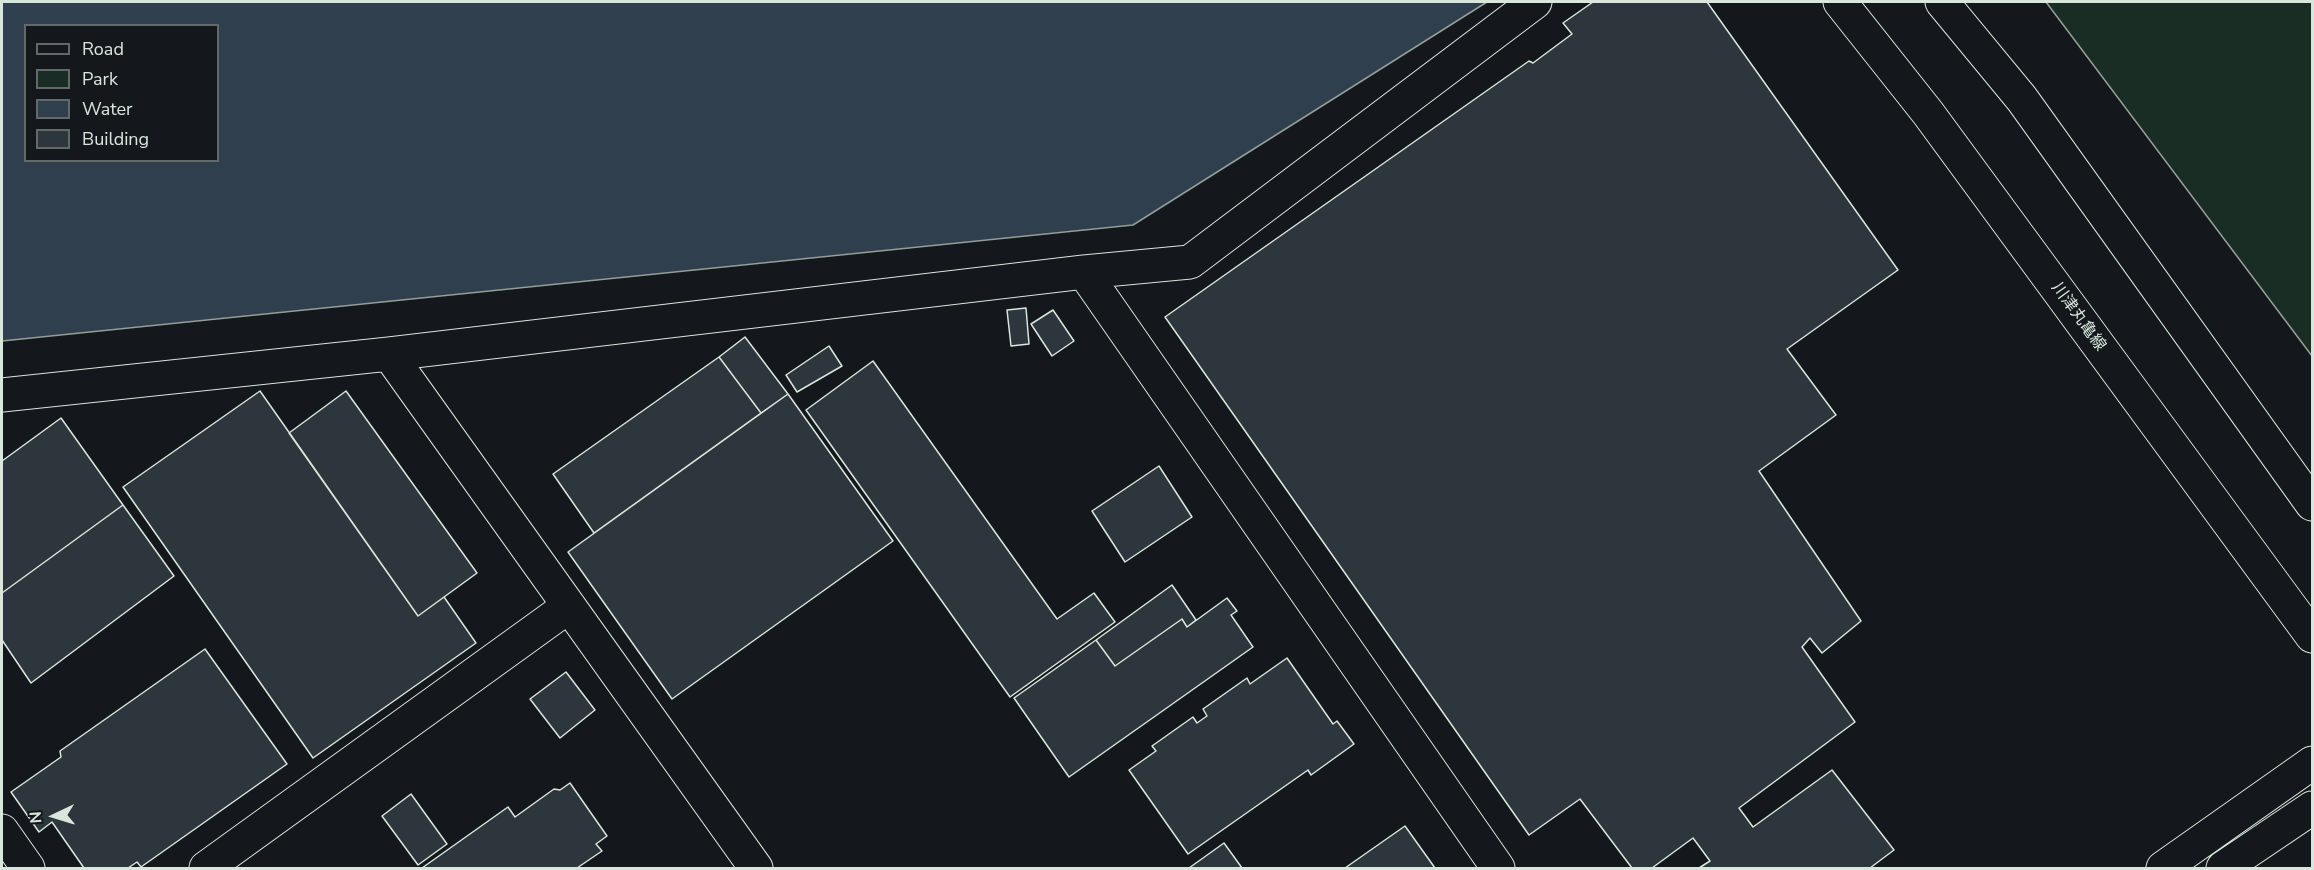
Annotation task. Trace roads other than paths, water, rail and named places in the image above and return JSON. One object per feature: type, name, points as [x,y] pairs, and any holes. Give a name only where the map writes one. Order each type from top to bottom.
[{"type":"street","points":[[2,394],[389,354],[1084,272],[1190,262],[1534,2]]},
{"type":"street","name":"川津丸亀線","points":[[1840,2],[1928,113],[2313,636]]},
{"type":"street","points":[[1942,2],[2022,99],[2313,504]]},
{"type":"street","points":[[1084,272],[1497,868]]},
{"type":"street","points":[[389,354],[756,868]]},
{"type":"street","points":[[206,868],[569,606]]},
{"type":"street","points":[[2163,868],[2313,763]]},
{"type":"street","points":[[2223,868],[2313,808]]},
{"type":"street","points":[[2,831],[28,868]]},
{"type":"water","points":[[2,2],[1487,2],[1133,225],[2,341]]}]
